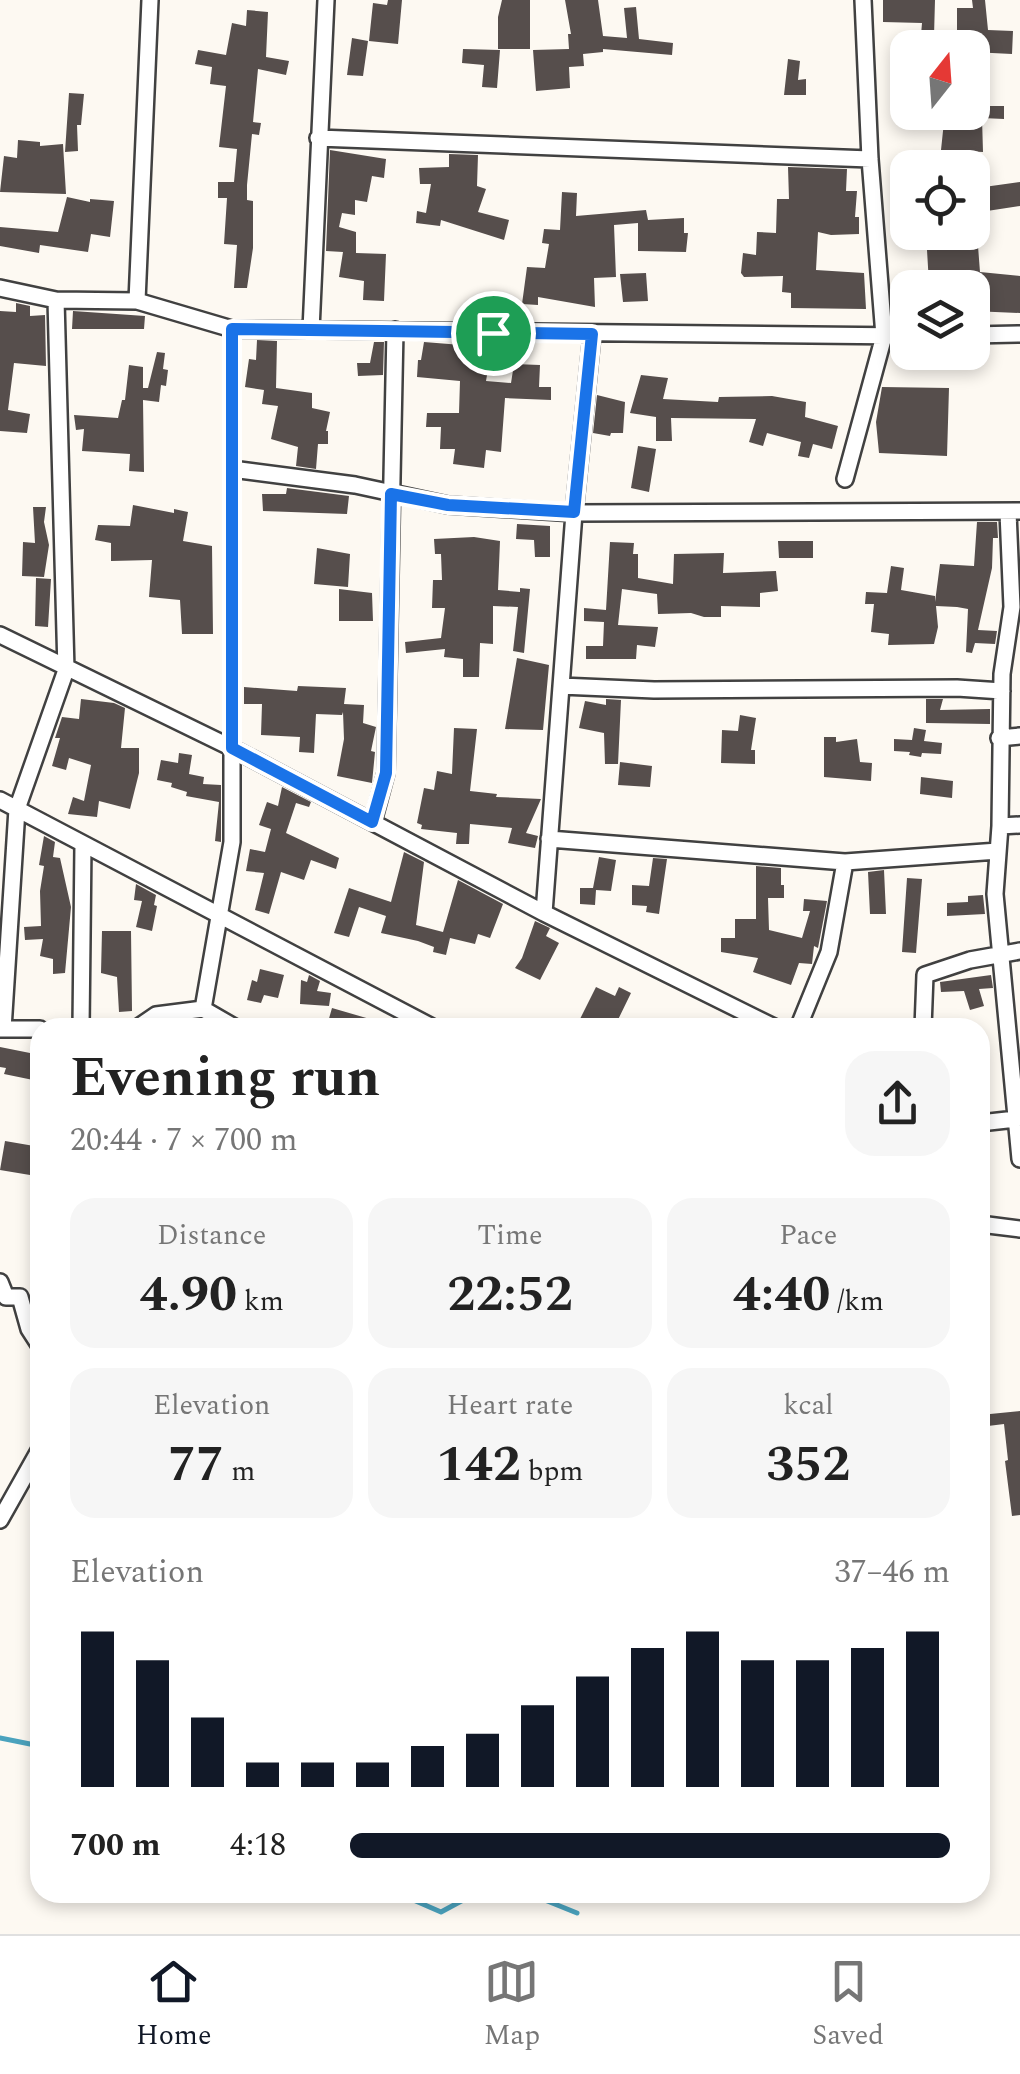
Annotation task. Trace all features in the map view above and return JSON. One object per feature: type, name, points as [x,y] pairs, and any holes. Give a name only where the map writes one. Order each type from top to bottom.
[{"type":"street","points":[[138,301],[150,0]]},
{"type":"street","points":[[310,330],[326,0]]},
{"type":"street","points":[[845,479],[884,336],[863,0]]},
{"type":"street","points":[[318,138],[870,160]]},
{"type":"street","points":[[0,288],[56,300],[138,301],[232,329],[890,336]]},
{"type":"street","points":[[30,1029],[1,1029],[17,809],[66,670],[56,300]]},
{"type":"street","points":[[204,1008],[232,842],[232,329]]},
{"type":"street","points":[[372,822],[386,773],[395,331]]},
{"type":"street","points":[[544,912],[574,512],[592,334]]},
{"type":"street","points":[[990,335],[1020,334]]},
{"type":"street","points":[[232,469],[355,486],[448,505],[574,512],[1014,512],[1012,608],[999,738],[1000,826],[995,894],[1020,1159]]},
{"type":"street","points":[[0,636],[232,748],[756,1018]]},
{"type":"street","points":[[561,686],[1002,691]]},
{"type":"street","points":[[999,738],[1020,736]]},
{"type":"street","points":[[0,800],[415,1018]]},
{"type":"street","points":[[1000,826],[1020,825]]},
{"type":"street","points":[[550,840],[845,862],[998,851]]},
{"type":"street","points":[[81,1018],[84,844]]},
{"type":"street","points":[[803,1018],[829,952],[845,862]]},
{"type":"street","points":[[924,1018],[925,975],[1020,951]]},
{"type":"street","points":[[152,1018],[204,1008],[220,1018]]},
{"type":"street","points":[[990,1123],[1016,1119]]},
{"type":"street","points":[[990,1225],[1020,1229]]},
{"type":"street","points":[[0,1282],[6,1298],[20,1297],[30,1330]]},
{"type":"street","points":[[0,1520],[30,1467]]},
{"type":"building","points":[[388,0],[402,0],[398,44],[369,41],[373,3],[387,5]]},
{"type":"building","points":[[502,0],[530,0],[530,49],[498,49]]},
{"type":"building","points":[[565,0],[598,0],[603,36],[627,38],[624,8],[636,7],[639,39],[673,43],[672,55],[603,49],[583,54],[584,66],[569,67],[570,88],[536,91],[533,50],[569,49],[571,34]]},
{"type":"building","points":[[883,0],[935,0],[934,30],[921,30],[922,23],[883,22]]},
{"type":"building","points":[[972,0],[985,0],[988,30],[957,30],[957,8],[973,8]]},
{"type":"building","points":[[247,10],[268,12],[266,57],[289,61],[286,75],[258,69],[253,122],[261,123],[259,135],[252,134],[247,185],[247,200],[253,201],[253,248],[247,288],[234,288],[237,245],[224,244],[227,198],[218,198],[218,182],[234,182],[237,149],[219,147],[226,86],[210,84],[212,67],[195,64],[198,50],[226,55],[232,23],[246,26]]},
{"type":"building","points":[[990,30],[1013,31],[1012,54],[990,53]]},
{"type":"building","points":[[352,38],[368,41],[363,76],[347,75]]},
{"type":"building","points":[[463,49],[500,50],[497,88],[482,87],[484,65],[462,63]]},
{"type":"building","points":[[788,59],[800,61],[798,80],[806,79],[806,95],[784,95]]},
{"type":"building","points":[[69,93],[84,94],[81,125],[77,125],[78,151],[65,152]]},
{"type":"building","points":[[990,106],[1004,106],[1004,119],[990,118]]},
{"type":"building","points":[[943,130],[982,130],[983,150],[941,150]]},
{"type":"building","points":[[18,140],[40,142],[40,146],[63,144],[66,194],[0,192],[4,156],[17,158]]},
{"type":"building","points":[[330,150],[386,159],[384,178],[372,176],[367,202],[355,200],[355,215],[342,213],[339,227],[356,232],[356,253],[386,254],[384,301],[363,300],[364,281],[339,277],[343,252],[326,251]]},
{"type":"building","points":[[449,154],[478,155],[477,186],[486,189],[478,212],[509,220],[504,240],[441,220],[440,226],[416,223],[417,211],[426,213],[431,184],[420,184],[419,168],[449,167]]},
{"type":"building","points":[[788,167],[847,169],[846,191],[857,191],[855,217],[859,217],[859,234],[818,232],[816,270],[864,273],[866,309],[791,308],[791,293],[782,292],[783,276],[744,277],[741,273],[743,253],[756,255],[757,232],[776,233],[777,199],[789,199]]},
{"type":"building","points":[[1020,182],[1020,206],[990,211],[990,186]]},
{"type":"building","points":[[562,192],[577,193],[576,216],[646,210],[648,220],[684,218],[684,233],[688,233],[686,252],[638,251],[638,223],[614,225],[616,277],[594,278],[595,307],[538,297],[538,305],[522,304],[527,267],[545,268],[549,244],[542,243],[544,229],[560,230]]},
{"type":"building","points":[[67,197],[90,202],[114,201],[110,237],[91,234],[88,252],[40,245],[39,253],[0,246],[0,227],[58,232]]},
{"type":"building","points":[[927,250],[978,250],[980,270],[928,270]]},
{"type":"building","points":[[646,273],[648,301],[623,302],[620,274]]},
{"type":"building","points":[[990,273],[1020,276],[1020,313],[990,312]]},
{"type":"building","points":[[16,303],[30,306],[30,316],[45,315],[46,366],[14,363],[8,410],[30,414],[27,433],[0,431],[0,311],[16,312]]},
{"type":"building","points":[[73,311],[145,316],[144,329],[72,329]]},
{"type":"building","points":[[257,340],[277,341],[276,388],[312,393],[312,408],[330,412],[328,444],[318,444],[316,469],[296,466],[298,447],[271,439],[278,406],[262,404],[264,390],[245,387],[249,359],[256,360]]},
{"type":"building","points":[[374,342],[384,342],[383,375],[358,376],[357,363],[370,363]]},
{"type":"building","points":[[424,342],[474,346],[473,343],[490,343],[486,381],[511,383],[514,364],[540,365],[539,387],[551,387],[551,400],[505,398],[501,452],[486,450],[484,468],[453,464],[455,449],[440,449],[441,427],[426,427],[427,413],[459,413],[460,381],[417,377]]},
{"type":"building","points":[[157,352],[165,353],[163,369],[168,370],[159,402],[143,400],[144,472],[129,471],[130,454],[82,451],[84,429],[76,430],[74,415],[118,418],[125,400],[129,365],[143,367],[143,388],[148,388]]},
{"type":"building","points":[[641,375],[668,378],[663,399],[718,402],[719,397],[772,396],[806,402],[805,417],[838,426],[832,449],[813,444],[809,458],[798,456],[801,442],[767,433],[763,446],[749,442],[756,419],[671,418],[672,441],[656,441],[656,417],[630,413]]},
{"type":"building","points":[[882,387],[949,388],[947,456],[879,453],[876,422]]},
{"type":"building","points":[[597,395],[625,402],[623,433],[593,433]]},
{"type":"building","points":[[638,446],[656,449],[649,492],[631,488]]},
{"type":"building","points":[[287,488],[349,496],[347,514],[263,511],[262,494],[286,494]]},
{"type":"building","points":[[133,505],[188,512],[183,541],[212,546],[213,634],[182,634],[180,600],[149,597],[152,560],[111,561],[111,543],[95,540],[98,525],[130,526]]},
{"type":"building","points":[[33,507],[46,507],[44,522],[49,545],[44,577],[22,576],[23,542],[35,543]]},
{"type":"building","points":[[977,522],[997,522],[998,538],[993,538],[992,568],[978,630],[997,631],[995,644],[975,643],[972,653],[966,652],[968,609],[957,607],[936,606],[938,627],[934,644],[888,645],[889,634],[871,632],[874,604],[865,604],[866,592],[887,593],[891,566],[904,568],[901,590],[935,596],[935,602],[940,564],[974,566]]},
{"type":"building","points":[[517,524],[550,526],[550,557],[535,557],[534,540],[516,539]]},
{"type":"building","points":[[474,537],[500,541],[498,590],[530,589],[524,653],[513,651],[518,607],[493,606],[493,644],[480,643],[479,677],[463,677],[463,659],[444,657],[445,649],[406,653],[405,642],[441,638],[445,608],[432,608],[433,580],[442,580],[441,554],[435,554],[434,539]]},
{"type":"building","points":[[778,541],[813,541],[813,558],[779,558]]},
{"type":"building","points":[[610,542],[634,543],[638,578],[673,584],[674,554],[724,553],[723,573],[776,571],[778,591],[760,593],[760,607],[721,606],[721,617],[704,617],[691,613],[658,614],[657,594],[622,589],[618,625],[658,627],[655,647],[637,645],[636,659],[586,659],[586,646],[603,646],[604,622],[584,621],[584,608],[606,610]]},
{"type":"building","points":[[317,548],[350,554],[348,587],[314,584]]},
{"type":"building","points":[[36,578],[51,579],[48,627],[35,626]]},
{"type":"building","points":[[339,589],[372,593],[373,621],[339,621]]},
{"type":"building","points":[[517,658],[549,665],[543,730],[505,729]]},
{"type":"building","points":[[298,686],[346,688],[344,704],[364,705],[363,723],[376,727],[371,751],[375,752],[372,783],[337,776],[344,739],[343,712],[316,714],[314,753],[299,752],[300,737],[261,735],[262,704],[244,704],[244,687],[297,691]]},
{"type":"building","points":[[81,699],[125,708],[121,748],[139,748],[139,773],[130,809],[99,801],[97,817],[68,814],[73,797],[84,801],[91,765],[69,758],[66,770],[52,766],[60,738],[55,738],[62,717],[79,719]]},
{"type":"building","points":[[606,699],[621,700],[618,764],[605,764],[604,733],[579,728],[585,701],[606,705]]},
{"type":"building","points":[[926,699],[943,699],[940,710],[990,709],[990,724],[926,723]]},
{"type":"building","points":[[740,715],[756,718],[751,750],[755,750],[755,764],[721,763],[722,730],[738,731]]},
{"type":"building","points":[[454,728],[477,729],[470,791],[497,794],[496,797],[541,799],[526,833],[538,836],[535,848],[508,843],[512,828],[470,824],[469,844],[456,844],[457,833],[421,829],[422,825],[417,823],[424,788],[434,790],[437,771],[452,774]]},
{"type":"building","points":[[914,728],[926,730],[924,741],[942,743],[941,754],[922,753],[921,757],[894,751],[894,739],[912,740]]},
{"type":"building","points":[[824,737],[836,737],[836,742],[857,739],[860,762],[872,763],[871,781],[824,777]]},
{"type":"building","points":[[179,753],[192,755],[189,774],[204,777],[203,784],[221,785],[221,842],[215,841],[219,802],[186,796],[187,792],[171,787],[172,783],[157,780],[161,760],[178,763]]},
{"type":"building","points":[[620,762],[652,766],[650,787],[618,785]]},
{"type":"building","points":[[921,777],[953,781],[952,798],[920,794]]},
{"type":"building","points":[[282,787],[311,802],[309,807],[296,803],[286,833],[339,858],[336,869],[311,860],[304,880],[281,872],[269,914],[255,910],[264,873],[246,871],[250,849],[265,852],[271,829],[259,825],[267,802],[278,806]]},
{"type":"building","points":[[44,836],[55,842],[53,857],[60,858],[71,907],[65,973],[53,974],[53,959],[40,956],[43,939],[25,940],[24,927],[41,926],[44,866],[39,865]]},
{"type":"building","points":[[404,852],[424,862],[416,925],[443,932],[458,880],[503,904],[490,938],[478,934],[475,944],[450,938],[446,955],[433,952],[434,947],[418,941],[381,933],[386,916],[359,907],[349,937],[334,933],[349,888],[391,902]]},
{"type":"building","points":[[599,857],[616,860],[611,891],[596,890],[595,905],[580,904],[580,888],[593,888]]},
{"type":"building","points":[[653,858],[667,859],[659,914],[646,912],[647,906],[632,905],[632,885],[649,886]]},
{"type":"building","points":[[756,866],[781,868],[784,898],[768,898],[769,930],[802,938],[810,911],[803,911],[804,899],[827,901],[812,964],[799,963],[791,985],[753,972],[758,958],[721,952],[721,938],[735,938],[735,919],[756,919]]},
{"type":"building","points":[[884,870],[886,914],[870,914],[868,872]]},
{"type":"building","points":[[907,878],[922,879],[916,953],[902,952]]},
{"type":"building","points":[[136,884],[156,895],[152,931],[136,927],[142,901],[134,900]]},
{"type":"building","points":[[983,895],[985,914],[947,916],[947,903],[968,902],[968,896]]},
{"type":"building","points":[[535,921],[550,928],[546,936],[559,943],[540,980],[515,968]]},
{"type":"building","points":[[102,931],[131,931],[132,1011],[119,1012],[117,977],[101,973]]},
{"type":"building","points":[[260,969],[284,975],[278,998],[264,995],[261,1003],[247,1000],[252,980],[257,982]]},
{"type":"building","points":[[309,975],[320,981],[317,991],[331,993],[329,1006],[300,1004],[301,980],[307,982]]},
{"type":"building","points":[[991,975],[993,988],[979,989],[984,1006],[970,1010],[964,991],[941,992],[940,982]]},
{"type":"building","points":[[596,987],[615,996],[619,987],[631,993],[619,1018],[580,1018]]},
{"type":"building","points":[[332,1008],[366,1018],[329,1018]]},
{"type":"building","points":[[0,1047],[30,1053],[30,1079],[4,1074],[6,1068],[0,1067]]},
{"type":"building","points":[[5,1141],[30,1145],[30,1175],[0,1170]]},
{"type":"building","points":[[1020,1411],[1020,1515],[1012,1516],[1004,1424],[990,1426],[990,1414]]},
{"type":"waterway","points":[[0,1738],[30,1744]]},
{"type":"waterway","points":[[420,1903],[441,1912],[458,1903]]},
{"type":"waterway","points":[[552,1903],[577,1913]]},
{"type":"route","points":[[232,329],[493,333],[592,334],[574,512],[448,505],[391,494],[386,773],[372,822],[232,748],[232,329]]}]
